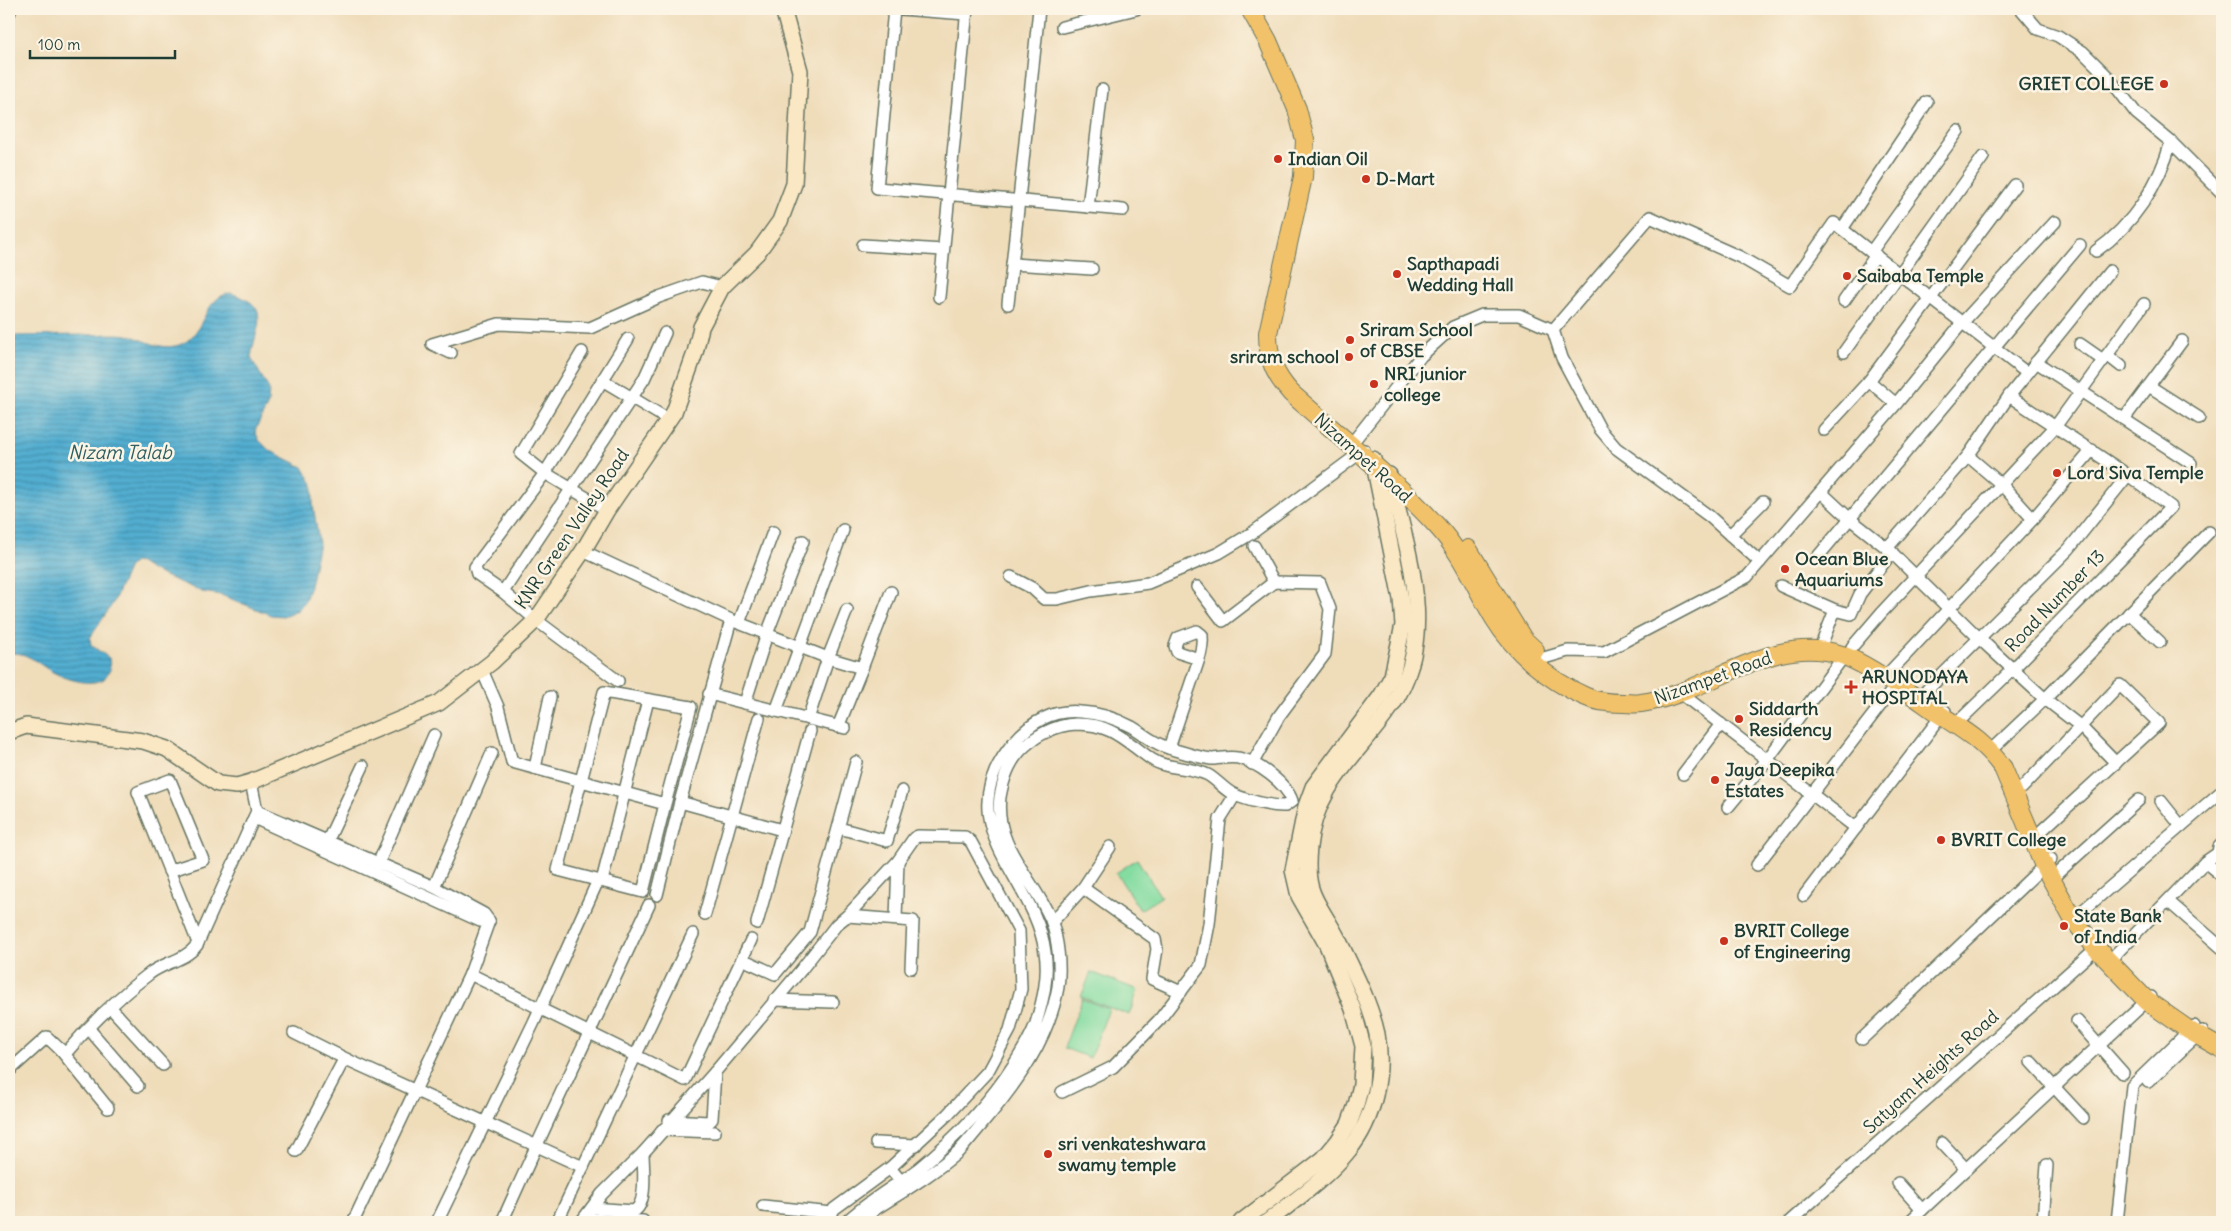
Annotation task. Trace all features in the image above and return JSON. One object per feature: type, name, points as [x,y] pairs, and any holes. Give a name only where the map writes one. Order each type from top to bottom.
[{"type":"main road","name":"Nizampet Road","points":[[1250,9],[1268,41],[1297,109],[1305,140],[1303,177],[1268,333],[1269,357],[1279,380],[1291,393],[1445,518],[1460,536],[1522,639],[1544,658],[1579,682],[1598,690],[1630,693],[1671,683],[1763,650],[1789,644],[1810,641],[1848,652],[1893,678],[1952,717],[1982,731],[2022,788],[2051,870]]},
{"type":"main road","name":"Nizampet Road","points":[[1262,9],[1294,73],[1309,112],[1314,137],[1310,188],[1281,321],[1278,346],[1287,370],[1300,387],[1437,526],[1455,548],[1493,617],[1514,647],[1557,681],[1580,694],[1602,702],[1640,704],[1679,692],[1761,658],[1807,650],[1848,652]]},
{"type":"main road","name":"Nizampet Road","points":[[1993,748],[2051,870],[2076,916],[2099,946],[2150,998],[2222,1049]]},
{"type":"main road","name":"Nizampet Road","points":[[2197,1030],[2222,1039]]},
{"type":"street","points":[[9,14],[11,9]]},
{"type":"street","name":"KNR Green Valley Road","points":[[9,732],[26,726],[143,741],[167,749],[218,784],[236,786],[251,782],[439,703],[482,670],[536,620],[584,551],[607,510],[674,412],[695,353],[701,327],[722,287],[757,253],[780,221],[794,184],[800,71],[783,9]]},
{"type":"street","points":[[894,9],[877,188],[1123,210]]},
{"type":"street","points":[[900,9],[966,11],[939,297]]},
{"type":"street","points":[[1008,304],[1039,9]]},
{"type":"street","points":[[1062,27],[1136,9]]},
{"type":"street","points":[[2021,9],[2038,28],[2058,36],[2083,52],[2109,78],[2136,113],[2170,142],[2222,193]]},
{"type":"street","points":[[1088,207],[1102,90]]},
{"type":"street","points":[[1842,229],[1926,102]]},
{"type":"street","points":[[1844,301],[1873,254],[1958,131]]},
{"type":"street","points":[[2096,251],[2112,240],[2136,212],[2158,180],[2170,142]]},
{"type":"street","points":[[1844,352],[1901,275],[1983,157]]},
{"type":"street","points":[[1824,430],[1869,381],[2015,185]]},
{"type":"street","points":[[1553,330],[1650,217],[1740,257],[1790,286],[1834,223],[2027,373]]},
{"type":"street","points":[[1544,658],[1568,650],[1604,652],[1748,577],[1896,404],[1962,323],[2055,222]]},
{"type":"street","points":[[863,245],[943,250]]},
{"type":"street","points":[[1815,560],[2080,245]]},
{"type":"street","points":[[1012,264],[1092,269]]},
{"type":"street","points":[[1781,586],[1835,610],[1850,614],[1860,594],[1889,550],[1968,456],[2008,396],[2110,271]]},
{"type":"street","points":[[451,353],[432,344],[499,324],[590,328],[646,302],[702,282],[722,287]]},
{"type":"street","points":[[1728,807],[1767,760],[1848,652],[1915,575],[2055,427],[2144,304]]},
{"type":"street","points":[[1011,577],[1032,588],[1044,599],[1057,599],[1091,591],[1148,583],[1219,553],[1372,458],[1421,356],[1452,326],[1482,315],[1519,315],[1553,330],[1562,358],[1600,429],[1616,448],[1709,516],[1760,562]]},
{"type":"street","points":[[503,592],[644,379],[665,333]]},
{"type":"street","points":[[618,681],[477,574],[475,567],[545,473],[628,339]]},
{"type":"street","points":[[2124,419],[2182,341]]},
{"type":"street","points":[[2080,344],[2121,366]]},
{"type":"street","points":[[582,352],[521,454],[545,473],[607,510]]},
{"type":"street","points":[[2036,362],[2191,463]]},
{"type":"street","points":[[602,380],[669,420]]},
{"type":"street","points":[[1869,381],[1896,404]]},
{"type":"street","points":[[2149,386],[2199,418]]},
{"type":"street","points":[[1920,696],[1980,639],[2069,549],[2128,475],[2008,396]]},
{"type":"street","points":[[1757,864],[1811,794],[1893,678],[1949,609],[2033,518],[2092,450]]},
{"type":"street","points":[[1968,456],[2001,484],[2033,518]]},
{"type":"street","points":[[1241,1222],[1323,1159],[1349,1124],[1361,1084],[1363,1046],[1353,1009],[1327,945],[1298,896],[1293,870],[1305,806],[1313,787],[1381,696],[1392,676],[1404,625],[1401,599],[1372,458]]},
{"type":"street","points":[[846,1222],[859,1209],[910,1177],[958,1151],[990,1114],[1033,1054],[1049,1022],[1058,985],[1058,950],[1052,922],[1040,897],[1012,855],[1003,835],[999,810],[1002,782],[1013,759],[1029,741],[1050,730],[1074,724],[1098,726],[1116,732],[1152,760],[1207,775],[1235,795],[1280,806],[1305,806],[1332,780],[1391,707],[1408,674],[1417,629],[1417,604],[1414,578],[1397,510],[1372,458]]},
{"type":"street","name":"Road Number 13","points":[[1804,896],[1856,828],[1952,717],[2013,669],[2171,507],[2128,475]]},
{"type":"street","points":[[1821,492],[1850,519],[1889,550],[1980,639],[2045,699],[2080,726],[2116,763]]},
{"type":"street","points":[[1730,535],[1763,502]]},
{"type":"street","points":[[1382,506],[1397,510]]},
{"type":"street","points":[[776,711],[798,646],[843,530]]},
{"type":"street","points":[[657,895],[709,694],[735,622],[773,532]]},
{"type":"street","points":[[1993,748],[2045,699],[2209,532]]},
{"type":"street","points":[[745,703],[767,634],[803,541]]},
{"type":"street","points":[[1254,546],[1274,582]]},
{"type":"street","points":[[584,551],[735,622],[828,658],[862,668]]},
{"type":"street","points":[[1196,587],[1223,621],[1274,582],[1320,583],[1330,609],[1325,654],[1279,716],[1252,764]]},
{"type":"street","points":[[709,694],[841,727],[891,592]]},
{"type":"street","points":[[808,719],[828,658],[847,610]]},
{"type":"street","points":[[1822,643],[1835,610]]},
{"type":"street","points":[[2130,613],[2160,642]]},
{"type":"street","points":[[1169,748],[1199,659]]},
{"type":"street","points":[[482,670],[498,707],[512,762],[665,804]]},
{"type":"street","points":[[2022,788],[2120,685],[2159,723],[2039,833]]},
{"type":"street","points":[[604,692],[648,700],[691,707],[643,892],[599,884],[558,870],[604,692]]},
{"type":"street","points":[[1679,692],[1856,828]]},
{"type":"street","points":[[535,768],[550,697]]},
{"type":"street","points":[[437,1222],[599,884],[648,700]]},
{"type":"street","points":[[864,1222],[874,1210],[975,1118],[1001,1085],[1035,1026],[1046,983],[1045,952],[1028,898],[1012,876],[1000,852],[991,828],[988,804],[992,778],[1003,755],[1024,730],[1041,719],[1064,711],[1103,716],[1130,726],[1156,743],[1169,748],[1210,759],[1238,758],[1252,764],[1284,786],[1305,806],[1309,845],[1309,885],[1317,905],[1338,939],[1364,996],[1377,1035],[1379,1075],[1372,1106],[1363,1131],[1350,1150],[1331,1171],[1266,1222]]},
{"type":"street","points":[[705,914],[759,718]]},
{"type":"street","points":[[1683,774],[1721,724]]},
{"type":"street","points":[[757,923],[810,731]]},
{"type":"street","points":[[378,864],[434,735]]},
{"type":"street","points":[[434,887],[492,753]]},
{"type":"street","points":[[1207,775],[1210,759]]},
{"type":"street","points":[[742,959],[775,974],[810,932],[856,762]]},
{"type":"street","points":[[327,842],[363,766]]},
{"type":"street","points":[[170,872],[202,860],[170,780],[138,792],[198,943]]},
{"type":"street","points":[[9,1070],[47,1037],[65,1054],[89,1029],[149,974],[191,953],[198,943],[256,815],[251,782]]},
{"type":"street","points":[[839,828],[887,842],[902,791]]},
{"type":"street","points":[[2076,916],[2222,791]]},
{"type":"street","points":[[1062,1092],[1112,1067],[1160,1019],[1201,965],[1209,924],[1220,818],[1235,795]]},
{"type":"street","points":[[1862,1039],[2051,870],[2139,800]]},
{"type":"street","points":[[2161,801],[2182,826]]},
{"type":"street","points":[[680,802],[782,830]]},
{"type":"street","points":[[256,815],[327,842],[434,887],[484,914],[489,921]]},
{"type":"street","points":[[256,815],[480,921],[489,921]]},
{"type":"street","points":[[582,1221],[602,1194],[642,1153],[714,1072],[801,970],[837,924],[847,916],[898,861],[918,836],[965,837],[971,842],[994,887],[1020,931],[1021,989],[1010,1030],[988,1072],[916,1145],[890,1168],[834,1209],[829,1218],[763,1206]]},
{"type":"street","points":[[2112,959],[2169,902],[2205,862],[2218,853],[2219,847],[2222,844]]},
{"type":"street","points":[[1052,922],[1083,888],[1110,847]]},
{"type":"street","points":[[896,919],[898,861]]},
{"type":"street","points":[[2205,862],[2222,876]]},
{"type":"street","points":[[994,887],[1012,876]]},
{"type":"street","points":[[1083,888],[1155,938],[1157,949],[1152,979],[1181,992]]},
{"type":"street","points":[[1004,904],[1022,892]]},
{"type":"street","points":[[2169,902],[2222,948]]},
{"type":"street","points":[[502,1222],[649,905]]},
{"type":"street","points":[[847,916],[914,921],[911,968]]},
{"type":"street","points":[[353,1222],[470,974],[489,921]]},
{"type":"street","points":[[557,1222],[693,934]]},
{"type":"street","points":[[1042,939],[1055,935]]},
{"type":"street","points":[[470,974],[685,1080],[751,940]]},
{"type":"street","name":"Satyam Heights Road","points":[[1789,1222],[2099,946]]},
{"type":"street","points":[[1909,1222],[2150,998]]},
{"type":"street","points":[[774,1000],[833,1002]]},
{"type":"street","points":[[112,1008],[163,1065]]},
{"type":"street","points":[[2077,1021],[2123,1073]]},
{"type":"street","points":[[89,1029],[138,1086]]},
{"type":"street","points":[[2117,1222],[2130,1094],[2137,1091],[2197,1030]]},
{"type":"street","points":[[294,1033],[348,1060],[583,1167]]},
{"type":"street","points":[[60,1049],[108,1108]]},
{"type":"street","points":[[296,1151],[340,1065],[344,1060],[348,1060]]},
{"type":"street","points":[[2031,1062],[2083,1118]]},
{"type":"street","points":[[670,1120],[709,1122],[712,1119],[714,1072]]},
{"type":"street","points":[[662,1130],[715,1132]]},
{"type":"street","points":[[876,1143],[916,1145]]},
{"type":"street","points":[[1942,1143],[1966,1169]]},
{"type":"street","points":[[592,1208],[634,1211],[638,1209],[642,1199],[642,1153]]},
{"type":"street","points":[[904,1156],[910,1177]]},
{"type":"street","points":[[2043,1222],[2047,1165]]},
{"type":"street","points":[[890,1168],[910,1177]]},
{"type":"street","points":[[1898,1183],[1922,1210]]},
{"type":"street","points":[[582,1221],[643,1221]]},
{"type":"green space","points":[[1137,859],[1161,897],[1140,910],[1116,873]]},
{"type":"green space","points":[[1091,972],[1138,990],[1129,1015],[1081,997]]},
{"type":"green space","points":[[1082,999],[1109,1009],[1090,1058],[1064,1048]]},
{"type":"water","name":"Nizam Talab","points":[[230,293],[244,298],[253,304],[259,319],[251,358],[269,389],[268,404],[255,431],[259,440],[269,450],[303,467],[313,484],[313,504],[319,543],[305,601],[298,610],[283,616],[271,615],[221,595],[202,592],[151,570],[140,563],[134,562],[129,567],[113,603],[90,638],[91,645],[109,658],[110,670],[104,679],[85,682],[70,679],[51,671],[32,658],[21,654],[9,654],[9,336],[122,334],[159,346],[179,345],[188,341],[194,334],[214,302],[221,296]]},
{"type":"place","name":"GRIET COLLEGE","points":[[2164,84]]},
{"type":"place","name":"Indian Oil","points":[[1278,159]]},
{"type":"place","name":"D-Mart","points":[[1366,179]]},
{"type":"place","name":"Sapthapadi Wedding Hall","points":[[1397,274]]},
{"type":"place","name":"Saibaba Temple","points":[[1847,276]]},
{"type":"place","name":"Sriram School of CBSE","points":[[1350,340]]},
{"type":"place","name":"sriram school","points":[[1349,357]]},
{"type":"place","name":"NRI junior college","points":[[1374,384]]},
{"type":"place","name":"Lord Siva Temple","points":[[2057,473]]},
{"type":"place","name":"Ocean Blue Aquariums","points":[[1785,569]]},
{"type":"place","name":"ARUNODAYA HOSPITAL","points":[[1851,687]]},
{"type":"place","name":"Siddarth Residency","points":[[1739,719]]},
{"type":"place","name":"Jaya Deepika Estates","points":[[1715,780]]},
{"type":"place","name":"BVRIT College","points":[[1941,840]]},
{"type":"place","name":"State Bank of India","points":[[2064,926]]},
{"type":"place","name":"BVRIT College of Engineering","points":[[1724,941]]},
{"type":"place","name":"sri venkateshwara swamy temple","points":[[1048,1154]]}]
